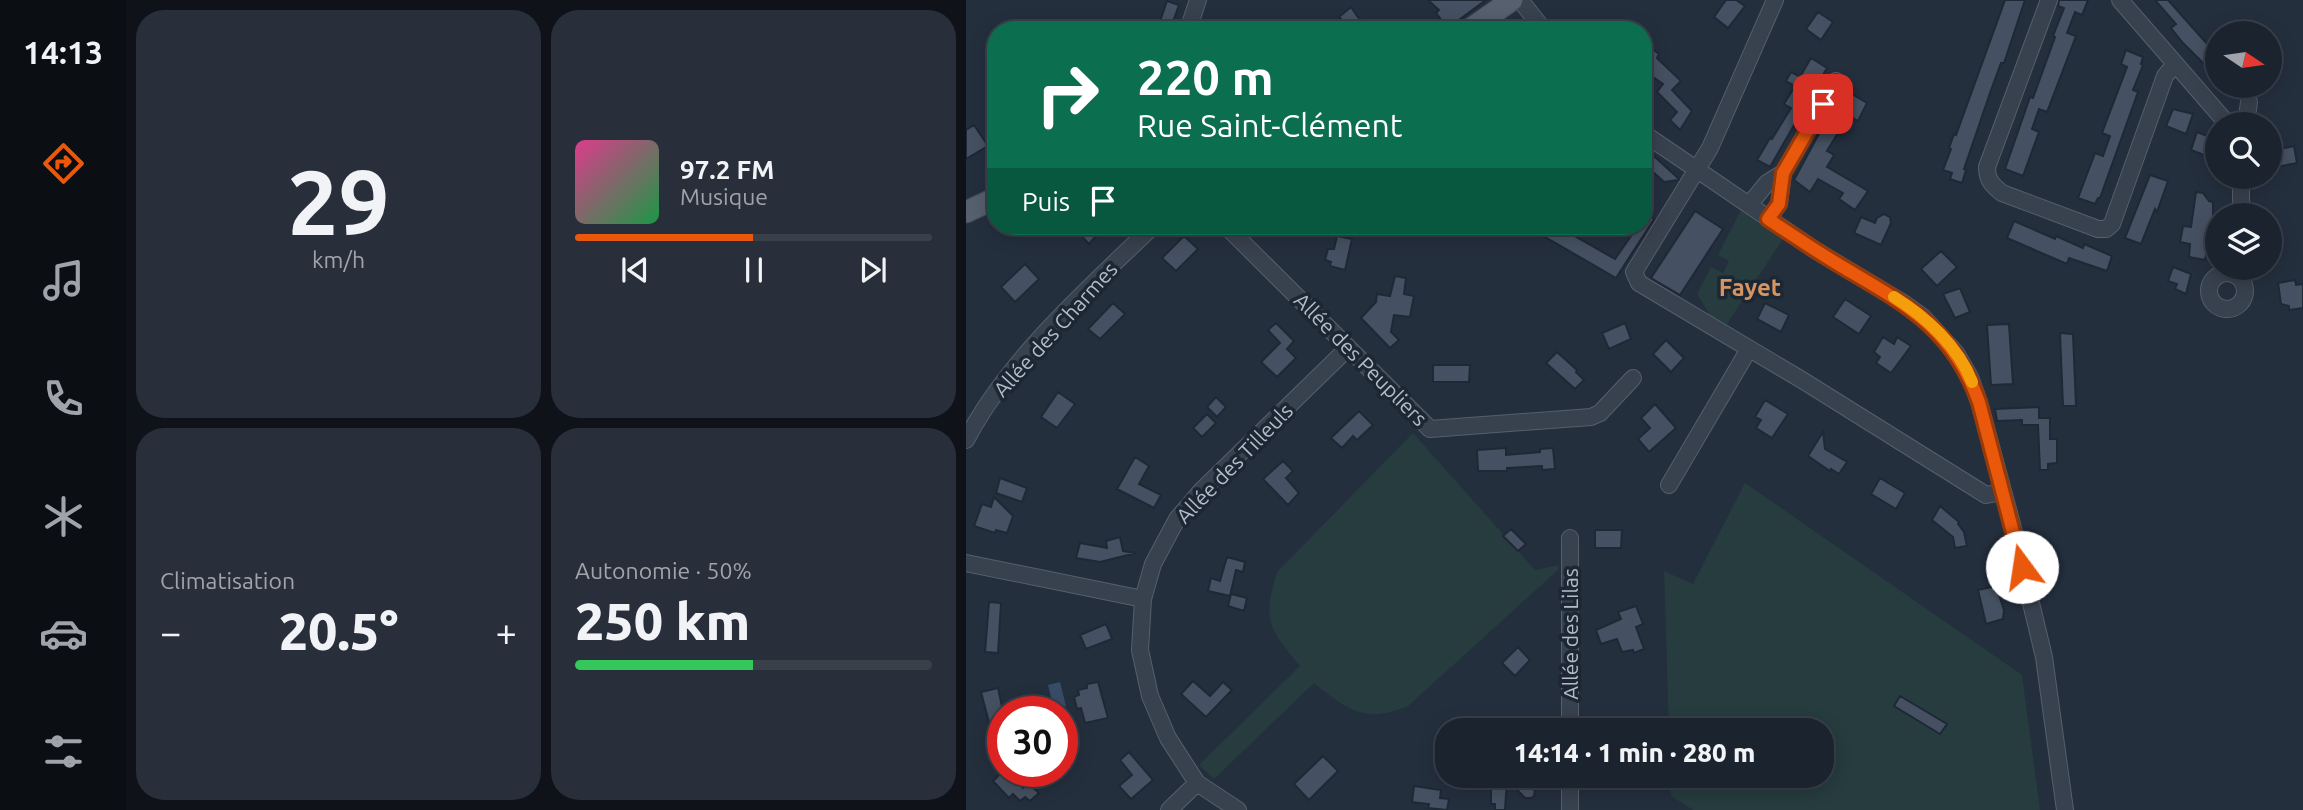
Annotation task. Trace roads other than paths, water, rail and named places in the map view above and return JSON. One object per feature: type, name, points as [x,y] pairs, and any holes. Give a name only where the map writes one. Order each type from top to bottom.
[{"type":"main road","points":[[1482,21],[1512,0]]},
{"type":"main road","points":[[966,212],[987,202]]},
{"type":"street","points":[[1191,21],[1198,0]]},
{"type":"street","points":[[1520,0],[1537,21]]},
{"type":"street","points":[[1775,0],[1710,148],[1633,272],[1639,283],[1986,495],[2002,492]]},
{"type":"street","points":[[2049,0],[1987,167],[1987,177],[2002,193],[2098,229],[2106,229],[2112,225],[2165,76],[2175,64]]},
{"type":"street","points":[[2120,0],[2217,112]]},
{"type":"street","points":[[1768,219],[1779,204],[1783,173],[1836,81]]},
{"type":"street","points":[[2248,112],[2249,102]]},
{"type":"street","points":[[1652,139],[1815,250],[1905,304],[1956,353],[1970,377],[1979,402],[2044,657],[2065,810]]},
{"type":"street","points":[[1749,205],[1767,183],[1783,173]]},
{"type":"street","name":"Allée des Charmes","points":[[966,440],[1005,377],[1144,235]]},
{"type":"street","name":"Allée des Peupliers","points":[[1235,235],[1430,429],[1591,417],[1600,413],[1633,378]]},
{"type":"street","name":"Allée des Tilleuls","points":[[1238,810],[1197,783],[1168,738],[1150,696],[1140,650],[1143,598],[1153,564],[1177,519],[1202,490],[1349,348]]},
{"type":"street","points":[[1669,485],[1749,349]]},
{"type":"street","name":"Allée des Lilas","points":[[1570,538],[1570,718]]},
{"type":"street","points":[[966,563],[1143,598]]},
{"type":"street","points":[[1169,810],[1197,783]]},
{"type":"street","points":[[1570,788],[1570,810]]},
{"type":"water","points":[[1060,682],[1064,696],[1051,696],[1048,685]]},
{"type":"district","name":"Fayet","points":[[1750,287]]}]
